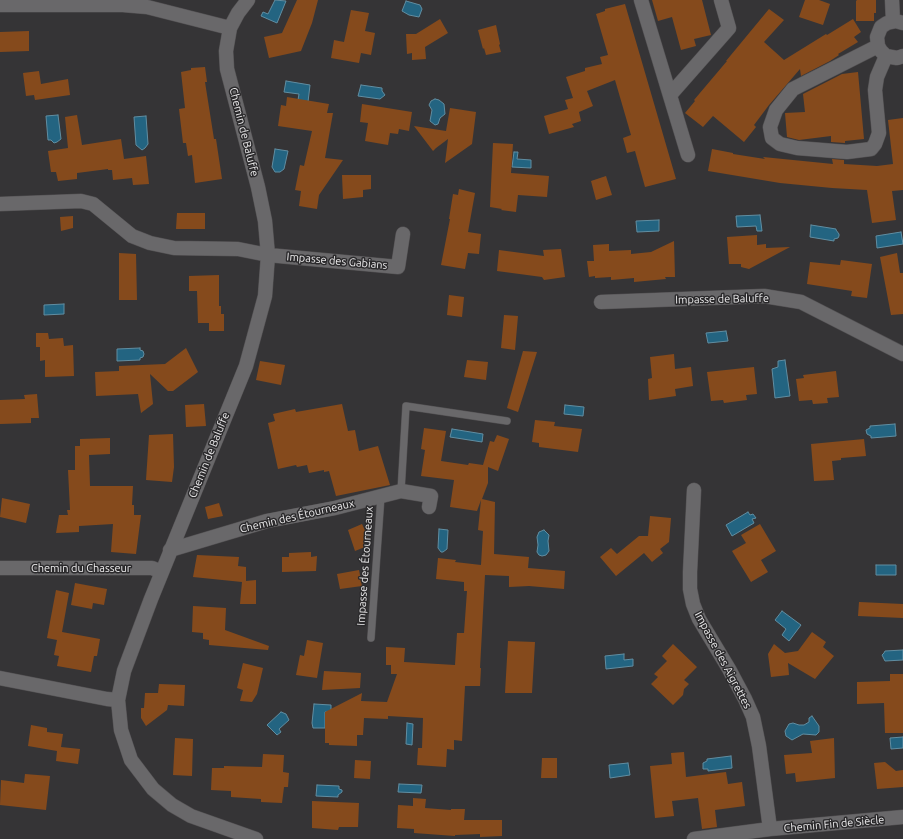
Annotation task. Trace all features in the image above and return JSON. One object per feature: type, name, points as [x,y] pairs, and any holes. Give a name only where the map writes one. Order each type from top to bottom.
[{"type":"street","name":"Chemin de Baluffe","points":[[248,0],[238,13],[230,28],[226,51],[227,69],[258,187],[265,220],[268,255],[265,296],[246,366],[170,550],[124,671],[118,700],[121,730],[131,760],[153,789],[172,805],[191,816],[256,839]]},
{"type":"street","points":[[641,0],[688,155]]},
{"type":"street","points":[[670,96],[728,28],[721,0]]},
{"type":"street","points":[[892,0],[898,22],[887,23],[879,31],[877,37],[882,51],[875,90],[879,133],[875,144],[871,149],[847,152],[797,148],[780,144],[772,138],[770,127],[776,110],[793,89],[882,51],[897,58],[903,56]]},
{"type":"street","points":[[0,5],[116,5],[147,7],[230,28]]},
{"type":"street","points":[[0,204],[81,201],[93,204],[132,236],[150,243],[174,248],[238,249],[268,255]]},
{"type":"street","name":"Impasse des Gabians","points":[[268,255],[398,267],[403,234]]},
{"type":"street","name":"Impasse de Baluffe","points":[[601,302],[764,296],[801,302],[903,354]]},
{"type":"street","name":"Impasse des Aigrettes","points":[[694,490],[690,572],[690,589],[693,604],[699,619],[729,669],[753,717],[759,746],[770,829]]},
{"type":"street","name":"Chemin des Étourneaux","points":[[170,550],[267,520],[335,508],[401,491],[430,496],[429,507]]},
{"type":"street","name":"Chemin du Chasseur","points":[[0,568],[152,568],[162,572]]},
{"type":"street","points":[[0,678],[118,700]]},
{"type":"street","name":"Chemin Fin de Siècle","points":[[694,839],[770,829],[903,817]]},
{"type":"lane","points":[[401,491],[406,406],[507,422]]},
{"type":"lane","name":"Impasse des Étourneaux","points":[[371,638],[381,495]]},
{"type":"water","points":[[275,0],[286,1],[277,23],[261,16],[263,12],[268,14]]},
{"type":"water","points":[[406,1],[420,5],[422,9],[419,17],[409,15],[402,11]]},
{"type":"water","points":[[286,81],[310,85],[308,102],[298,100],[299,94],[284,92]]},
{"type":"water","points":[[361,85],[382,88],[385,95],[380,99],[358,96]]},
{"type":"water","points":[[435,99],[444,104],[445,114],[440,118],[438,124],[435,125],[430,121],[432,110],[429,105],[431,101]]},
{"type":"water","points":[[58,115],[61,139],[54,143],[51,140],[48,140],[46,116]]},
{"type":"water","points":[[146,116],[148,144],[142,150],[136,145],[134,117]]},
{"type":"water","points":[[275,149],[288,151],[284,169],[280,172],[275,172],[272,167]]},
{"type":"water","points":[[514,152],[518,152],[517,159],[531,160],[531,168],[512,167]]},
{"type":"water","points":[[760,215],[762,231],[757,231],[756,226],[737,227],[736,216]]},
{"type":"water","points":[[659,220],[659,231],[637,232],[636,221]]},
{"type":"water","points":[[811,225],[836,229],[839,236],[838,238],[834,239],[834,241],[810,237]]},
{"type":"water","points":[[901,232],[903,244],[877,248],[876,236]]},
{"type":"water","points":[[64,304],[64,314],[44,315],[44,305]]},
{"type":"water","points":[[726,331],[728,341],[708,343],[706,333]]},
{"type":"water","points":[[140,348],[144,354],[140,360],[117,361],[117,349]]},
{"type":"water","points":[[785,360],[790,396],[775,398],[772,369],[778,367],[778,361]]},
{"type":"water","points":[[565,405],[584,407],[583,416],[564,414]]},
{"type":"water","points":[[895,424],[896,436],[871,438],[871,436],[867,434],[866,430],[870,428],[870,426]]},
{"type":"water","points":[[452,429],[483,434],[482,442],[450,437]]},
{"type":"water","points":[[748,512],[750,515],[753,514],[756,518],[752,519],[754,523],[732,536],[726,525]]},
{"type":"water","points":[[439,529],[448,530],[447,549],[443,552],[441,552],[438,548]]},
{"type":"water","points":[[544,530],[549,535],[549,551],[546,555],[542,556],[537,552],[537,537],[539,532]]},
{"type":"water","points":[[876,565],[896,565],[896,575],[876,575]]},
{"type":"water","points":[[782,611],[801,625],[789,641],[782,635],[786,629],[775,620]]},
{"type":"water","points":[[903,650],[903,660],[885,661],[882,655],[885,651]]},
{"type":"water","points":[[624,654],[624,660],[633,659],[633,666],[606,669],[605,656]]},
{"type":"water","points":[[314,704],[331,705],[331,712],[325,712],[325,728],[313,728],[312,723]]},
{"type":"water","points":[[281,712],[286,714],[289,720],[279,729],[281,732],[277,735],[267,725]]},
{"type":"water","points":[[812,716],[819,726],[819,732],[816,735],[803,734],[792,740],[786,736],[785,731],[789,724],[793,723],[804,725],[809,722],[809,718]]},
{"type":"water","points":[[407,723],[413,724],[412,745],[406,744]]},
{"type":"water","points":[[903,737],[903,748],[891,749],[890,738]]},
{"type":"water","points":[[731,756],[732,768],[708,771],[708,769],[703,769],[703,763],[707,761],[707,759]]},
{"type":"water","points":[[628,763],[630,775],[610,778],[609,765]]},
{"type":"water","points":[[399,784],[422,785],[421,793],[398,792]]},
{"type":"water","points":[[317,785],[339,786],[339,789],[342,790],[342,792],[338,795],[338,797],[316,796]]},
{"type":"building","points":[[297,0],[318,0],[312,23],[301,51],[269,58],[264,37],[282,33]]},
{"type":"building","points":[[652,0],[702,0],[711,35],[694,39],[696,46],[681,50],[672,17],[658,21]]},
{"type":"building","points":[[805,0],[819,0],[830,4],[823,25],[799,17]]},
{"type":"building","points":[[857,0],[876,0],[876,13],[874,13],[874,21],[856,21]]},
{"type":"building","points":[[625,4],[676,179],[645,187],[635,151],[627,153],[623,138],[631,135],[615,80],[587,91],[593,106],[579,112],[581,121],[572,124],[574,127],[549,134],[544,116],[568,109],[565,100],[573,98],[566,77],[585,71],[585,68],[602,64],[600,57],[608,55],[596,14],[605,11],[605,9]]},
{"type":"building","points":[[769,9],[784,20],[764,42],[784,60],[853,19],[861,32],[854,37],[858,42],[838,54],[839,55],[830,61],[801,76],[800,69],[769,105],[754,125],[756,127],[744,142],[713,116],[703,127],[685,113]]},
{"type":"building","points":[[351,10],[369,13],[365,31],[375,33],[371,55],[361,53],[359,63],[331,58],[334,40],[344,42]]},
{"type":"building","points":[[440,19],[448,33],[425,47],[426,59],[412,60],[412,53],[407,54],[406,34],[416,34]]},
{"type":"building","points":[[496,25],[501,52],[486,55],[478,30]]},
{"type":"building","points":[[29,31],[29,51],[0,52],[0,32]]},
{"type":"building","points":[[205,67],[207,82],[205,82],[222,179],[195,183],[192,155],[188,156],[186,143],[183,143],[179,109],[185,108],[181,72],[191,70],[191,68]]},
{"type":"building","points":[[39,71],[41,84],[68,79],[70,95],[35,100],[34,95],[26,96],[23,73]]},
{"type":"building","points":[[858,72],[864,139],[845,141],[845,143],[831,142],[831,136],[799,140],[787,137],[785,113],[805,112],[803,94],[842,74]]},
{"type":"building","points":[[287,97],[329,104],[327,113],[333,113],[325,158],[343,160],[319,195],[317,209],[299,206],[301,191],[295,190],[300,165],[304,166],[312,131],[278,126],[281,105],[286,106]]},
{"type":"building","points":[[362,104],[412,112],[409,131],[399,129],[398,134],[390,133],[388,145],[365,141],[368,123],[360,122]]},
{"type":"building","points":[[450,108],[476,112],[472,144],[445,163],[448,139],[433,151],[414,126],[446,131]]},
{"type":"building","points":[[77,115],[82,145],[121,139],[124,159],[146,156],[149,184],[133,185],[132,178],[113,180],[112,170],[108,169],[77,173],[77,179],[58,181],[56,172],[51,172],[48,151],[68,148],[65,117]]},
{"type":"building","points":[[903,118],[903,190],[892,191],[896,220],[872,223],[867,190],[780,183],[708,171],[712,149],[765,159],[763,157],[833,164],[832,159],[844,160],[844,164],[877,166],[893,164],[888,120]]},
{"type":"building","points":[[493,143],[513,144],[511,173],[549,176],[547,197],[518,195],[516,212],[490,207]]},
{"type":"building","points":[[342,175],[371,175],[371,189],[363,190],[363,197],[343,199]]},
{"type":"building","points":[[606,176],[612,195],[596,200],[591,181]]},
{"type":"building","points":[[459,189],[475,193],[468,232],[481,234],[479,254],[468,253],[465,269],[441,265],[450,219],[453,194],[458,195]]},
{"type":"building","points":[[177,213],[205,213],[205,229],[176,229]]},
{"type":"building","points":[[73,216],[73,228],[61,231],[60,217]]},
{"type":"building","points":[[757,235],[757,245],[766,244],[766,248],[790,247],[749,269],[741,267],[741,264],[729,264],[727,237]]},
{"type":"building","points":[[674,241],[675,277],[665,277],[666,279],[634,282],[634,278],[611,280],[611,277],[589,277],[587,261],[594,261],[593,245],[609,244],[609,251],[631,250],[631,254],[651,252]]},
{"type":"building","points":[[561,249],[565,277],[544,280],[542,277],[497,271],[499,250],[544,256],[543,250]]},
{"type":"building","points":[[119,253],[136,254],[137,300],[119,300]]},
{"type":"building","points":[[897,253],[900,273],[903,273],[903,314],[891,315],[880,257]]},
{"type":"building","points":[[841,260],[872,264],[867,298],[851,296],[852,291],[807,284],[810,262],[840,265]]},
{"type":"building","points":[[219,275],[219,306],[221,306],[221,314],[224,314],[224,331],[209,331],[209,323],[198,323],[197,291],[189,291],[189,276]]},
{"type":"building","points":[[449,295],[464,297],[462,317],[447,315]]},
{"type":"building","points":[[504,315],[518,316],[515,350],[501,348]]},
{"type":"building","points":[[36,333],[48,333],[49,339],[63,338],[64,346],[73,345],[74,376],[45,377],[45,360],[40,361],[40,347],[36,347]]},
{"type":"building","points":[[186,348],[198,372],[173,391],[168,391],[150,374],[153,404],[141,413],[138,394],[96,396],[95,372],[119,371],[119,366],[165,364]]},
{"type":"building","points":[[523,351],[537,352],[518,412],[507,408]]},
{"type":"building","points":[[674,354],[675,369],[691,367],[693,386],[675,389],[676,396],[649,400],[648,379],[652,378],[650,357]]},
{"type":"building","points":[[467,360],[488,362],[486,380],[464,377]]},
{"type":"building","points":[[260,361],[285,365],[281,385],[256,380]]},
{"type":"building","points":[[754,367],[757,394],[746,395],[747,400],[724,403],[723,400],[711,401],[707,372]]},
{"type":"building","points":[[836,371],[839,397],[827,398],[828,403],[813,404],[812,400],[799,401],[796,379],[804,378],[803,375]]},
{"type":"building","points":[[37,394],[39,418],[31,418],[31,423],[0,424],[0,400],[25,399],[24,395]]},
{"type":"building","points":[[204,404],[206,426],[186,427],[185,405]]},
{"type":"building","points":[[342,404],[348,431],[355,430],[359,451],[378,446],[390,485],[336,496],[329,471],[324,472],[324,470],[309,473],[307,465],[297,467],[296,465],[278,469],[268,423],[275,421],[273,414],[295,409],[296,412]]},
{"type":"building","points":[[535,420],[555,422],[554,426],[582,429],[578,452],[539,447],[539,443],[532,442]]},
{"type":"building","points":[[424,428],[446,431],[441,461],[468,465],[469,463],[483,465],[490,441],[494,442],[497,435],[509,439],[498,471],[488,467],[488,483],[482,499],[495,502],[494,554],[529,557],[528,568],[565,571],[564,589],[529,586],[509,587],[509,576],[485,575],[480,686],[465,686],[462,741],[454,740],[454,750],[447,749],[446,767],[417,765],[418,748],[422,748],[423,718],[388,716],[388,719],[364,718],[363,735],[357,735],[357,746],[329,745],[329,743],[325,743],[325,712],[362,693],[361,701],[387,702],[397,674],[391,674],[391,665],[386,665],[386,647],[405,648],[404,662],[455,665],[457,633],[464,633],[467,591],[464,591],[464,582],[436,579],[438,558],[456,560],[455,562],[481,565],[483,531],[478,530],[481,500],[477,511],[450,507],[454,480],[421,476],[425,450],[421,449]]},
{"type":"building","points":[[173,434],[174,467],[172,482],[146,480],[149,435]]},
{"type":"building","points":[[110,438],[110,454],[89,455],[90,486],[133,486],[132,505],[134,505],[134,515],[141,515],[136,554],[111,552],[113,524],[79,526],[79,532],[56,533],[59,515],[68,515],[67,510],[70,510],[68,470],[75,470],[75,446],[80,446],[80,439]]},
{"type":"building","points":[[864,439],[866,456],[841,458],[841,460],[832,461],[834,480],[814,481],[811,444]]},
{"type":"building","points":[[2,498],[30,504],[26,523],[0,517]]},
{"type":"building","points":[[219,503],[223,516],[208,519],[205,507]]},
{"type":"building","points":[[650,516],[671,518],[669,542],[660,549],[663,553],[652,562],[644,553],[616,576],[600,557],[611,548],[617,554],[639,536],[648,536]]},
{"type":"building","points":[[362,524],[369,539],[370,545],[355,551],[348,530]]},
{"type":"building","points":[[760,524],[776,551],[761,560],[768,572],[751,582],[732,551],[746,543],[741,535]]},
{"type":"building","points":[[311,552],[311,557],[317,556],[316,571],[282,572],[282,557],[289,557],[289,553]]},
{"type":"building","points":[[197,555],[239,557],[238,566],[246,567],[246,581],[256,580],[256,604],[240,604],[242,582],[193,577]]},
{"type":"building","points":[[359,570],[362,586],[340,589],[337,574]]},
{"type":"building","points":[[75,583],[107,589],[104,605],[93,603],[92,609],[71,605]]},
{"type":"building","points":[[56,590],[69,593],[62,632],[100,639],[97,656],[94,656],[91,672],[57,666],[59,656],[54,655],[57,640],[47,638]]},
{"type":"building","points":[[859,602],[903,604],[903,618],[858,616]]},
{"type":"building","points":[[193,606],[226,608],[225,630],[269,646],[268,650],[209,645],[209,640],[203,639],[203,633],[192,632]]},
{"type":"building","points":[[812,632],[826,642],[823,647],[834,656],[815,679],[788,663],[789,675],[771,677],[768,654],[774,644],[785,653],[798,651]]},
{"type":"building","points":[[307,640],[323,643],[317,678],[296,675],[300,655],[304,656]]},
{"type":"building","points":[[508,641],[535,642],[532,693],[505,693]]},
{"type":"building","points":[[673,644],[697,667],[684,680],[689,684],[684,689],[683,695],[673,705],[651,684],[658,677],[654,674],[667,661],[662,656]]},
{"type":"building","points":[[243,663],[263,668],[257,694],[252,702],[240,701],[243,690],[237,688]]},
{"type":"building","points":[[324,671],[361,673],[360,688],[322,690]]},
{"type":"building","points":[[890,674],[903,674],[903,733],[885,733],[884,703],[857,704],[857,682],[890,681]]},
{"type":"building","points":[[159,684],[185,685],[184,706],[168,705],[167,710],[146,726],[141,718],[141,708],[144,708],[145,693],[158,693]]},
{"type":"building","points":[[31,725],[47,728],[47,732],[63,734],[61,747],[80,749],[78,764],[56,761],[57,751],[28,746]]},
{"type":"building","points":[[175,738],[193,739],[192,776],[173,775]]},
{"type":"building","points":[[834,738],[835,778],[796,782],[795,773],[786,774],[784,755],[812,753],[810,741]]},
{"type":"building","points":[[684,752],[686,777],[726,772],[728,784],[742,782],[745,806],[715,810],[717,827],[702,829],[698,798],[672,801],[674,816],[655,818],[650,766],[672,764],[671,753]]},
{"type":"building","points":[[263,754],[284,755],[283,772],[289,773],[288,787],[284,787],[282,803],[261,802],[261,799],[231,797],[231,791],[211,790],[212,768],[224,768],[224,766],[262,767]]},
{"type":"building","points":[[542,758],[557,758],[557,778],[541,778]]},
{"type":"building","points":[[355,760],[371,761],[370,779],[354,778]]},
{"type":"building","points":[[885,762],[896,771],[903,770],[903,787],[877,789],[874,763]]},
{"type":"building","points":[[25,774],[50,776],[46,810],[0,805],[1,780],[24,783]]},
{"type":"building","points":[[413,798],[426,799],[425,808],[451,810],[465,809],[464,820],[502,820],[502,836],[480,837],[480,834],[455,836],[414,833],[414,829],[397,828],[398,805],[413,806]]},
{"type":"building","points":[[312,801],[359,803],[358,827],[339,827],[338,830],[312,828]]}]
